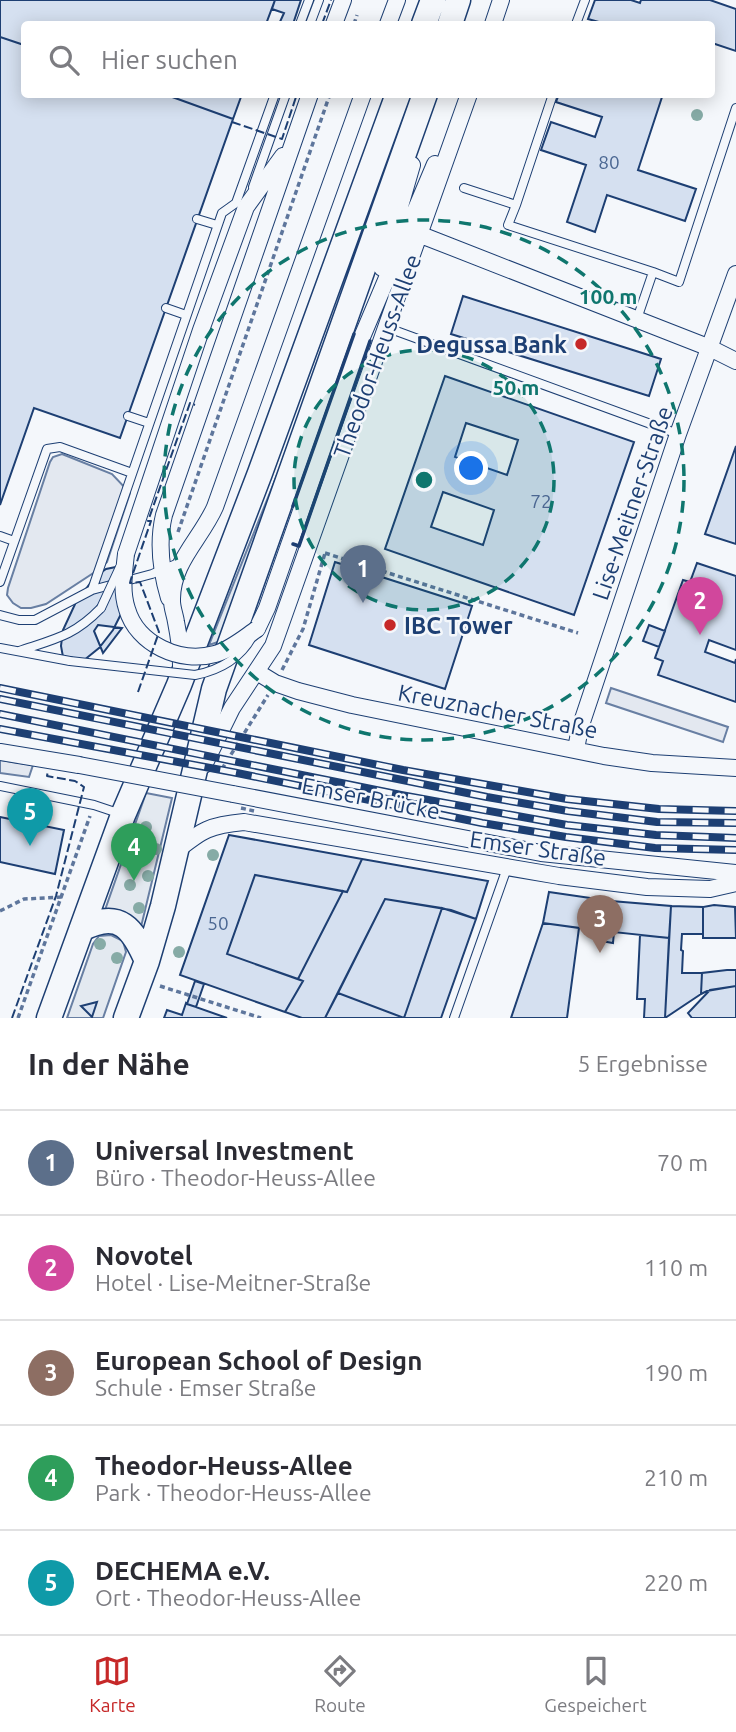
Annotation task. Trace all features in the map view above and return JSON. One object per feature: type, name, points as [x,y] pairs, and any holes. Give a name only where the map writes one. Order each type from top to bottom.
[{"type":"main road","points":[[425,21],[433,0]]},
{"type":"main road","points":[[452,21],[459,0]]},
{"type":"main road","points":[[49,1018],[123,815],[179,685],[306,349],[397,98]]},
{"type":"main road","name":"Theodor-Heuss-Allee","points":[[126,1018],[146,961],[176,851],[214,689],[424,98]]},
{"type":"main road","points":[[82,929],[103,921],[124,925],[137,939],[146,961]]},
{"type":"street","points":[[335,21],[343,0]]},
{"type":"street","points":[[389,21],[397,0]]},
{"type":"street","points":[[494,21],[501,0]]},
{"type":"street","points":[[179,685],[180,641],[162,569],[160,544],[164,516],[309,98]]},
{"type":"street","points":[[171,604],[172,586],[181,562],[206,527],[215,507],[362,98]]},
{"type":"street","name":"Theodor-Heuss-Allee","points":[[362,338],[431,98]]},
{"type":"street","name":"Theodor-Heuss-Allee","points":[[257,629],[267,608],[362,338],[465,98]]},
{"type":"street","name":"Theodor-Heuss-Allee","points":[[186,802],[233,708],[273,646],[421,235],[466,98]]},
{"type":"street","points":[[257,629],[216,654],[186,657],[155,646],[141,633],[127,609],[124,594],[125,554],[246,207],[294,140]]},
{"type":"street","points":[[421,235],[710,348],[736,361]]},
{"type":"street","name":"Lise-Meitner-Straße","points":[[576,749],[580,727],[678,435],[736,274]]},
{"type":"street","name":"Kreuznacher Straße","points":[[257,673],[298,691],[352,705],[604,756],[652,763],[736,768]]},
{"type":"street","name":"Emser Brücke","points":[[0,752],[541,853],[736,873]]},
{"type":"street","name":"Emser Straße","points":[[176,851],[200,832],[217,824],[244,822],[508,868],[647,887],[710,889],[736,883]]},
{"type":"lane","points":[[301,21],[309,0]]},
{"type":"lane","points":[[311,21],[319,0]]},
{"type":"lane","points":[[577,21],[585,0]]},
{"type":"lane","points":[[92,590],[217,225],[222,213],[236,203],[274,98]]},
{"type":"lane","points":[[246,207],[285,98]]},
{"type":"lane","points":[[552,98],[508,225],[678,282],[736,108]]},
{"type":"lane","points":[[270,140],[270,211]]},
{"type":"lane","points":[[464,188],[516,205]]},
{"type":"lane","points":[[198,219],[217,225]]},
{"type":"lane","points":[[637,319],[653,272]]},
{"type":"lane","points":[[166,308],[187,315]]},
{"type":"lane","points":[[388,328],[678,435]]},
{"type":"lane","points":[[128,416],[149,423]]},
{"type":"lane","points":[[0,582],[47,449],[60,447],[132,473]]},
{"type":"lane","points":[[0,536],[14,541]]},
{"type":"lane","points":[[19,651],[69,635],[86,624],[101,608],[125,554]]},
{"type":"lane","points":[[0,615],[19,620],[34,620],[92,590],[181,562]]},
{"type":"lane","points":[[0,648],[80,662],[195,675],[214,671],[231,661],[248,646],[257,629]]},
{"type":"lane","points":[[0,786],[94,805],[123,815]]},
{"type":"lane","points":[[454,1018],[508,868]]},
{"type":"path","points":[[173,538],[181,528],[329,98]]},
{"type":"path","points":[[325,553],[578,632]]},
{"type":"path","points":[[18,1018],[94,805]]},
{"type":"path","points":[[0,911],[24,899],[63,897]]},
{"type":"path","points":[[159,986],[261,1018]]},
{"type":"shaded area","points":[[62,454],[112,474],[130,493],[107,562],[46,604],[21,608],[7,595],[8,588],[50,462],[53,457]]},
{"type":"shaded area","points":[[277,475],[218,642],[209,645]]},
{"type":"shaded area","points":[[611,688],[728,727],[723,742],[606,703]]},
{"type":"shaded area","points":[[0,760],[33,765],[29,777],[0,773]]},
{"type":"shaded area","points":[[146,793],[172,798],[140,931],[105,910]]},
{"type":"shaded area","points":[[111,935],[123,941],[126,952],[103,1018],[67,1018],[93,944],[99,936]]},
{"type":"building","points":[[0,0],[275,0],[267,21],[21,21],[21,44],[0,37]]},
{"type":"building","points":[[275,0],[301,0],[294,21],[280,21],[284,13],[272,9]]},
{"type":"building","points":[[595,0],[631,0],[640,3],[641,0],[710,0],[736,9],[736,51],[715,44],[715,21],[588,19]]},
{"type":"building","points":[[0,37],[21,44],[21,98],[175,98],[233,119],[120,438],[34,408],[0,505]]},
{"type":"building","points":[[175,98],[241,98],[233,119]]},
{"type":"building","points":[[558,98],[662,98],[638,170],[696,189],[685,221],[607,195],[595,232],[567,222],[586,165],[541,150],[551,122],[595,137],[602,117],[556,102]]},
{"type":"building","points":[[463,296],[661,359],[649,396],[451,334]]},
{"type":"building","points":[[445,376],[634,442],[574,615],[385,549]],"holes":[[[466,423],[518,440],[507,475],[455,457]],[[443,492],[494,510],[483,545],[431,527]]]},
{"type":"building","points":[[736,446],[736,544],[705,534]]},
{"type":"building","name":"IBC Tower","points":[[335,562],[472,606],[445,689],[309,645]]},
{"type":"building","points":[[697,563],[736,576],[736,650],[709,640],[705,652],[735,663],[736,659],[736,702],[658,675],[663,661],[655,658],[683,580],[690,582]]},
{"type":"building","points":[[116,567],[124,608],[113,630],[99,648],[83,661],[63,657],[63,630],[76,602],[95,577],[106,569]]},
{"type":"building","points":[[98,625],[122,628],[103,653],[94,631]]},
{"type":"building","points":[[649,625],[665,631],[659,647],[643,641]]},
{"type":"building","points":[[0,817],[64,830],[55,874],[0,862]]},
{"type":"building","points":[[229,835],[362,859],[347,892],[255,875],[227,954],[303,981],[285,1012],[180,975]]},
{"type":"building","points":[[362,859],[488,881],[476,919],[451,910],[385,899],[325,1018],[302,1018],[285,1012],[303,981],[298,979],[343,891],[347,892]]},
{"type":"building","points":[[255,875],[343,891],[298,979],[227,954]]},
{"type":"building","points":[[549,892],[671,906],[669,938],[614,932],[613,943],[595,940],[596,930],[543,923]]},
{"type":"building","points":[[385,899],[442,908],[404,1018],[338,993]]},
{"type":"building","points":[[671,906],[703,907],[703,934],[682,934],[681,950],[682,973],[702,973],[701,994],[665,1018]]},
{"type":"building","points":[[703,907],[735,907],[736,938],[703,938]]},
{"type":"building","points":[[442,908],[476,919],[441,1018],[404,1018]]},
{"type":"building","points":[[543,923],[579,928],[567,1018],[511,1018]]},
{"type":"building","points":[[640,935],[669,938],[665,1018],[644,1018],[645,999],[637,999]]},
{"type":"building","points":[[736,970],[736,986],[701,994],[702,973]]},
{"type":"building","points":[[195,981],[204,984],[196,1007],[187,1004]]},
{"type":"building","points":[[736,986],[736,1018],[692,1018],[688,1013],[710,990]]},
{"type":"building","points":[[338,993],[404,1018],[325,1018]]},
{"type":"building","points":[[97,1002],[92,1017],[81,1006]]},
{"type":"building","points":[[186,1003],[227,1018],[164,1018],[167,1010],[182,1015]]},
{"type":"railway","points":[[0,688],[403,770],[567,799],[659,809],[736,811]]},
{"type":"railway","points":[[0,699],[568,811],[657,822],[736,823]]},
{"type":"railway","points":[[0,714],[401,795],[567,825],[656,835],[736,838]]},
{"type":"railway","points":[[0,729],[566,837],[655,848],[736,850]]},
{"type":"fence","points":[[323,21],[331,0]]},
{"type":"fence","points":[[232,122],[282,139],[296,98]]},
{"type":"fence","points":[[138,692],[159,632],[140,582],[130,583],[151,521],[148,521],[190,403],[195,405]]},
{"type":"fence","points":[[12,1018],[56,896],[84,787],[75,781],[47,776],[48,771]]},
{"type":"wall","points":[[293,506],[354,334]]},
{"type":"wall","points":[[293,544],[299,546],[370,341]]},
{"type":"place","name":"Degussa Bank","points":[[581,344]]},
{"type":"place","name":"Universal Investment","points":[[363,603]]},
{"type":"place","name":"IBC Tower","points":[[390,625]]},
{"type":"place","name":"Novotel","points":[[700,635]]},
{"type":"place","name":"DECHEMA e.V.","points":[[30,846]]},
{"type":"place","name":"Theodor-Heuss-Allee","points":[[134,881]]},
{"type":"place","name":"European School of Design","points":[[600,953]]}]
